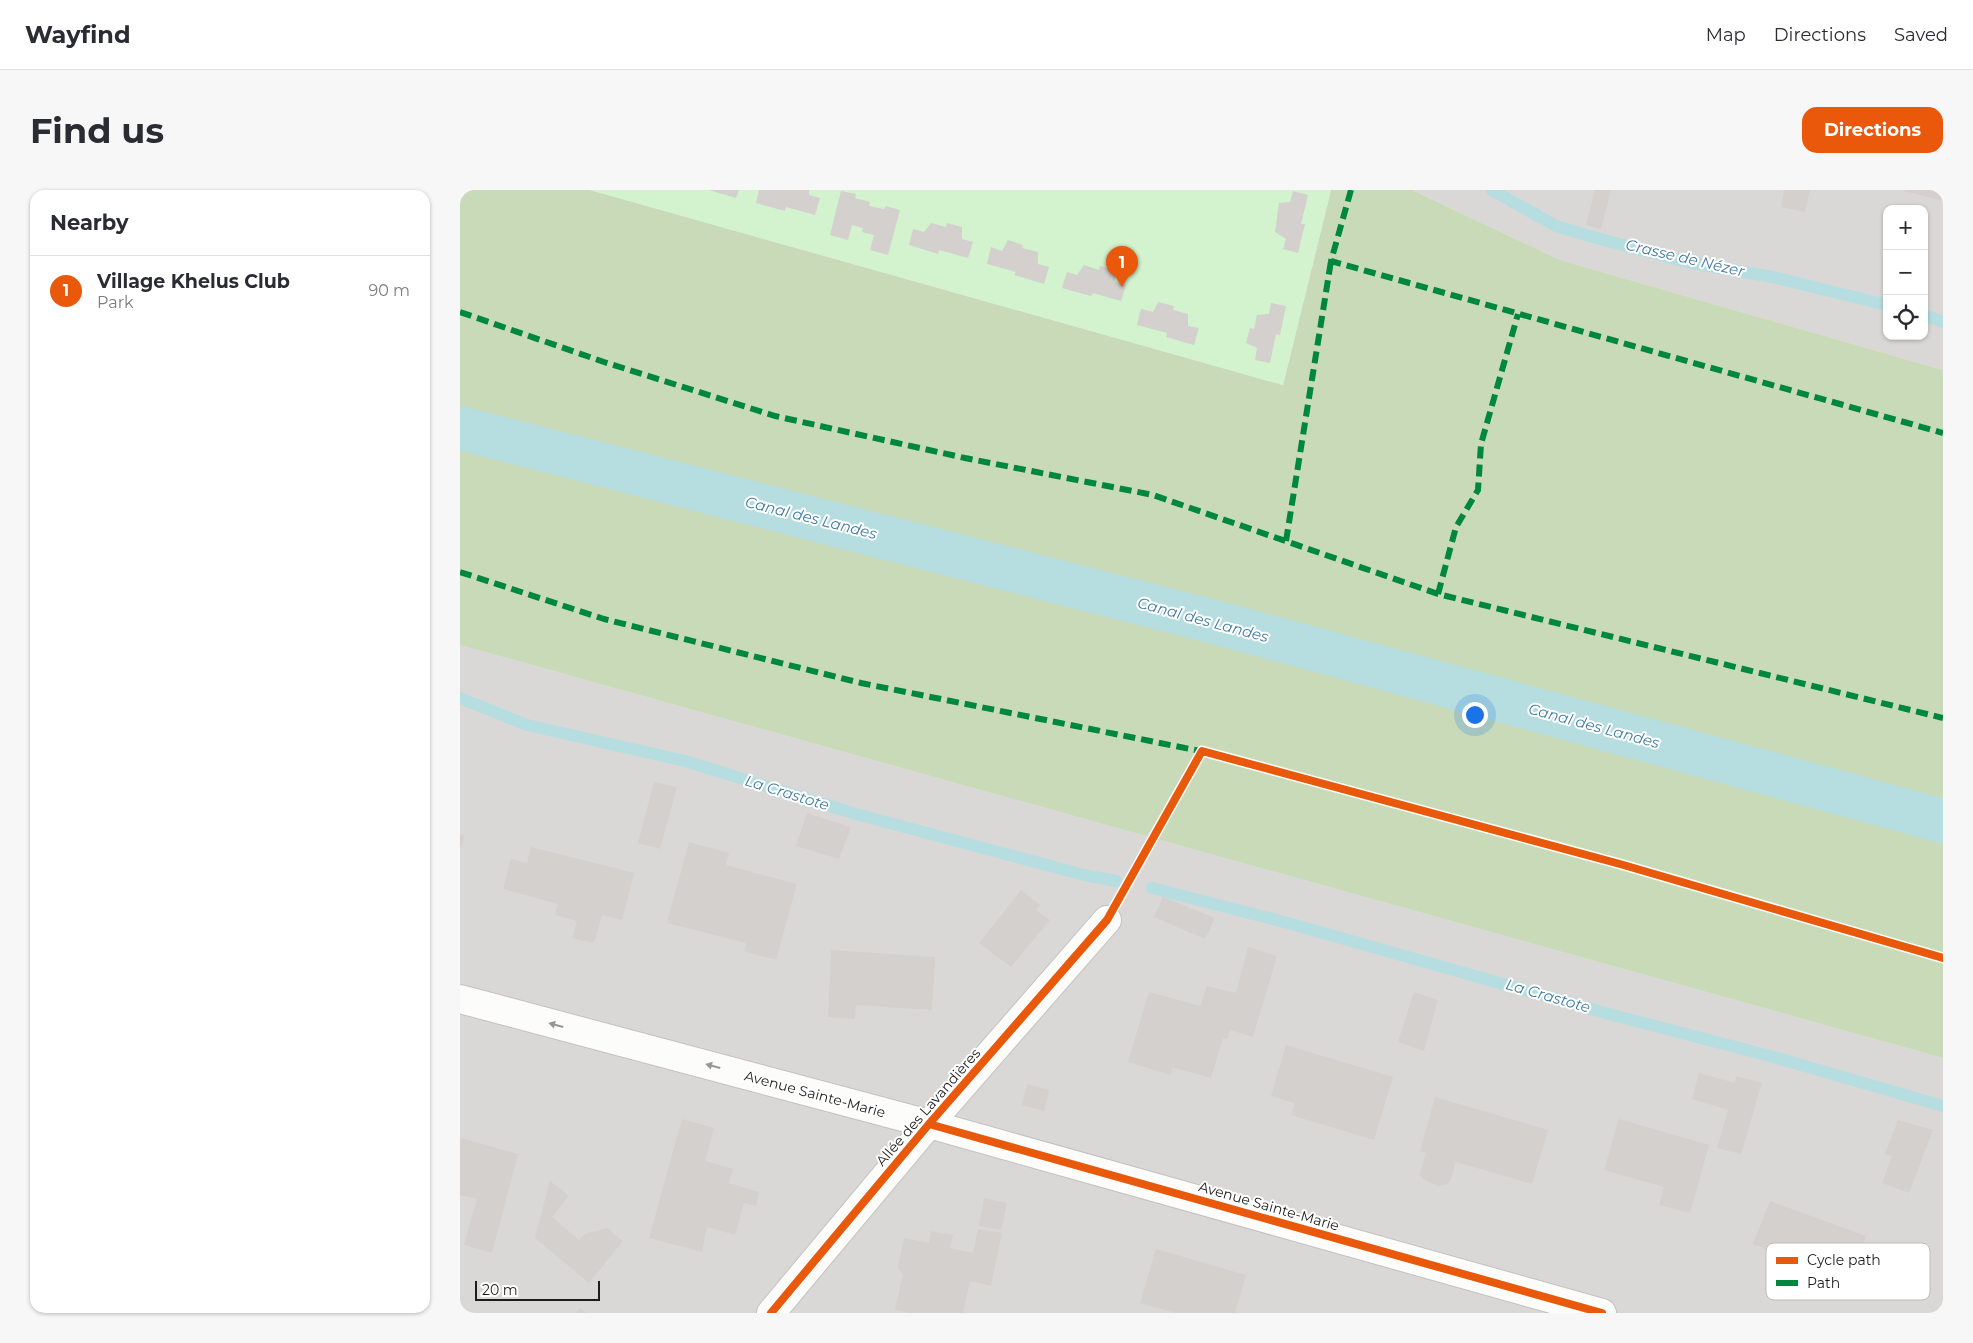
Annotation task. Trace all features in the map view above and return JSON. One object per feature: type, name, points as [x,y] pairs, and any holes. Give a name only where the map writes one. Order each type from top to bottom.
[{"type":"street","name":"Allée des Lavandières","points":[[771,1313],[929,1124],[1107,920]]},
{"type":"street","name":"Avenue Sainte-Marie","points":[[460,999],[929,1124],[1566,1308],[1602,1313]]},
{"type":"shaded area","points":[[1412,190],[1943,190],[1943,370],[1560,260]]},
{"type":"shaded area","points":[[460,645],[1943,1058],[1943,1313],[460,1313]]},
{"type":"green space","points":[[460,190],[590,190],[1283,385],[1331,190],[1412,190],[1560,260],[1943,370],[1943,1058],[460,645]]},
{"type":"green space","points":[[590,190],[1331,190],[1283,385]]},
{"type":"building","points":[[709,190],[739,190],[736,198]]},
{"type":"building","points":[[759,190],[809,190],[809,195],[820,198],[815,215],[786,207],[785,211],[756,203]]},
{"type":"building","points":[[1595,190],[1611,190],[1601,229],[1586,225]]},
{"type":"building","points":[[1784,190],[1810,190],[1805,212],[1781,207]]},
{"type":"building","points":[[1904,190],[1943,190],[1943,201],[1904,191]]},
{"type":"building","points":[[841,191],[856,194],[855,198],[870,202],[869,206],[884,209],[886,206],[900,210],[888,255],[870,250],[874,235],[862,232],[863,228],[852,225],[848,240],[830,235]]},
{"type":"building","points":[[1293,191],[1308,195],[1301,224],[1305,224],[1298,253],[1283,249],[1286,239],[1275,232],[1279,203],[1290,202]]},
{"type":"building","points":[[931,223],[946,227],[947,223],[962,227],[962,239],[973,242],[968,258],[939,250],[938,254],[909,245],[913,229],[924,232]]},
{"type":"building","points":[[1008,240],[1023,245],[1022,248],[1038,252],[1038,264],[1049,267],[1044,284],[1014,275],[1016,272],[987,264],[991,247],[1002,251]]},
{"type":"building","points":[[1084,265],[1099,270],[1100,266],[1115,270],[1115,282],[1126,285],[1121,301],[1093,293],[1091,296],[1062,288],[1067,272],[1077,275]]},
{"type":"building","points":[[1158,302],[1174,306],[1173,310],[1188,314],[1188,326],[1199,328],[1194,345],[1166,337],[1167,333],[1137,325],[1141,309],[1153,312]]},
{"type":"building","points":[[1271,303],[1286,306],[1280,335],[1276,334],[1270,363],[1255,360],[1257,348],[1246,343],[1250,328],[1254,329],[1257,315],[1269,314]]},
{"type":"building","points":[[654,782],[677,787],[660,849],[638,843]]},
{"type":"building","points":[[807,813],[851,827],[839,859],[796,846]]},
{"type":"building","points":[[460,834],[464,835],[461,847],[460,847]]},
{"type":"building","points":[[689,842],[729,853],[726,865],[797,884],[776,960],[744,951],[746,943],[667,923]]},
{"type":"building","points":[[531,847],[634,873],[622,920],[602,915],[594,943],[572,938],[577,921],[555,915],[558,904],[503,889],[511,859],[527,863]]},
{"type":"building","points":[[1021,890],[1040,905],[1036,910],[1050,920],[1011,967],[979,943]]},
{"type":"building","points":[[1163,897],[1215,918],[1205,939],[1154,917]]},
{"type":"building","points":[[1248,947],[1277,956],[1253,1037],[1230,1030],[1227,1039],[1223,1038],[1211,1078],[1172,1067],[1171,1075],[1128,1062],[1149,992],[1200,1006],[1207,986],[1236,993]]},
{"type":"building","points":[[831,950],[935,957],[932,1010],[856,1005],[855,1019],[828,1017]]},
{"type":"building","points":[[1414,992],[1438,1000],[1424,1051],[1398,1042]]},
{"type":"building","points":[[1286,1045],[1393,1077],[1374,1140],[1291,1115],[1295,1103],[1271,1096]]},
{"type":"building","points":[[1699,1073],[1735,1083],[1736,1076],[1762,1083],[1741,1154],[1717,1148],[1728,1110],[1692,1099]]},
{"type":"building","points":[[1027,1084],[1049,1090],[1044,1111],[1022,1105]]},
{"type":"building","points":[[1435,1097],[1548,1130],[1532,1184],[1456,1162],[1450,1182],[1447,1184],[1439,1186],[1424,1180],[1420,1174],[1426,1153],[1420,1151]]},
{"type":"building","points":[[682,1119],[714,1128],[705,1161],[733,1169],[729,1183],[759,1192],[756,1206],[744,1203],[735,1235],[707,1227],[702,1252],[649,1238]]},
{"type":"building","points":[[1619,1119],[1709,1145],[1690,1213],[1659,1205],[1664,1187],[1604,1170]]},
{"type":"building","points":[[1898,1120],[1933,1130],[1909,1193],[1882,1183],[1892,1156],[1885,1154]]},
{"type":"building","points":[[460,1138],[518,1154],[492,1253],[464,1245],[477,1199],[460,1195]]},
{"type":"building","points":[[550,1181],[569,1196],[552,1217],[579,1240],[585,1234],[607,1228],[623,1241],[589,1283],[535,1238]]},
{"type":"building","points":[[984,1198],[1007,1203],[1001,1230],[979,1226]]},
{"type":"building","points":[[1770,1201],[1866,1236],[1863,1243],[1766,1243],[1766,1249],[1753,1244]]},
{"type":"building","points":[[978,1229],[1002,1233],[991,1286],[970,1281],[963,1313],[909,1313],[895,1310],[903,1275],[898,1267],[904,1238],[929,1243],[931,1231],[953,1235],[950,1248],[973,1253]]},
{"type":"building","points":[[1156,1249],[1246,1275],[1235,1313],[1176,1313],[1140,1303]]},
{"type":"building","points":[[580,1308],[586,1313],[576,1313]]},
{"type":"waterway","name":"Crasse de Nézer","points":[[1492,190],[1556,226],[1589,236],[1691,263],[1773,277],[1883,304]]},
{"type":"waterway","name":"Crasse de Nézer","points":[[1928,316],[1943,322]]},
{"type":"waterway","name":"Canal des Landes","points":[[460,428],[1226,625],[1943,821]]},
{"type":"waterway","name":"La Crastote","points":[[460,698],[527,725],[685,761],[856,814],[1084,875],[1116,881]]},
{"type":"waterway","name":"La Crastote","points":[[1152,888],[1288,923],[1609,1014],[1770,1056],[1943,1106]]},
{"type":"marked path","points":[[1351,190],[1331,261],[1943,433]]},
{"type":"marked path","points":[[1286,541],[1331,261]]},
{"type":"marked path","points":[[460,312],[604,362],[775,416],[965,458],[1153,495],[1438,594],[1943,718]]},
{"type":"marked path","points":[[1438,594],[1456,527],[1478,490],[1481,444],[1518,314]]},
{"type":"marked path","points":[[460,572],[604,619],[861,683],[1205,752]]},
{"type":"cycle path","points":[[771,1313],[929,1124],[1107,920],[1202,751],[1620,864],[1943,958]]},
{"type":"cycle path","points":[[929,1124],[1602,1313]]},
{"type":"place","name":"Village Khelus Club","points":[[1122,287]]}]
